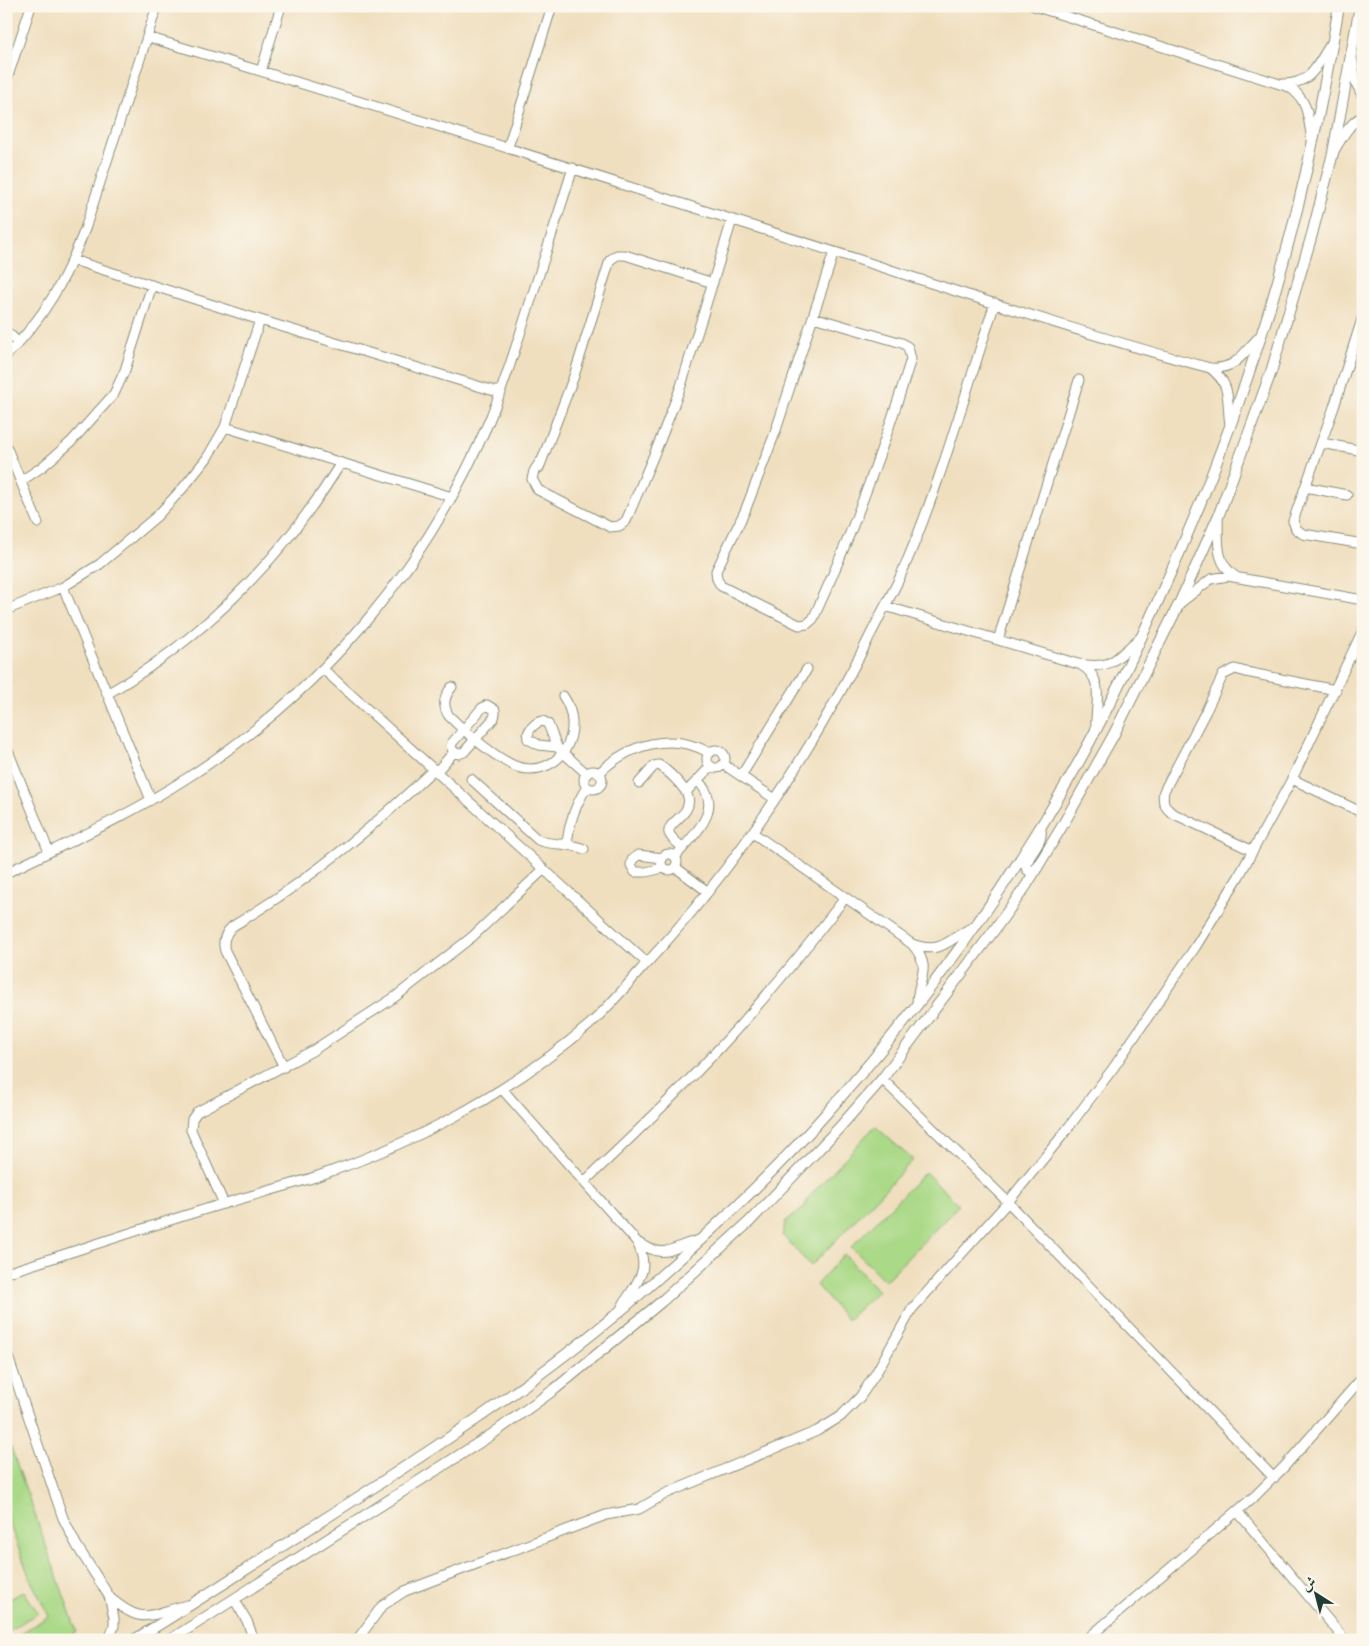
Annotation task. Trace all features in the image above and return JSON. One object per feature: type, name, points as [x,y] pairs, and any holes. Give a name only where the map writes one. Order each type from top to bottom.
[{"type":"street","points":[[6,82],[30,6]]},
{"type":"street","points":[[6,356],[19,343],[50,303],[74,260],[157,6]]},
{"type":"street","points":[[261,71],[281,6]]},
{"type":"street","points":[[508,147],[552,6]]},
{"type":"street","points":[[1034,6],[1282,84],[1295,91],[1304,102],[1312,140]]},
{"type":"street","points":[[134,1640],[453,1436],[519,1389],[620,1311],[701,1240],[767,1176],[827,1112],[917,1004],[975,926],[1040,827],[1096,731],[1142,636],[1188,533],[1230,424],[1261,335],[1285,255],[1312,140],[1338,6]]},
{"type":"street","points":[[170,1640],[485,1440],[555,1389],[631,1328],[691,1276],[772,1199],[839,1128],[882,1079],[995,929],[1066,820],[1113,736],[1179,604],[1218,517],[1290,315],[1333,153],[1360,6]]},
{"type":"street","points":[[147,37],[508,147],[995,303],[1210,368],[1220,369],[1232,365],[1242,357],[1261,335]]},
{"type":"street","points":[[1282,84],[1300,81],[1311,75],[1319,66],[1332,42]]},
{"type":"street","points":[[1351,55],[1356,83],[1363,98]]},
{"type":"street","points":[[1333,153],[1348,129],[1356,120],[1363,116]]},
{"type":"street","points":[[6,873],[151,800],[232,748],[323,669],[379,606],[422,546],[452,498],[478,448],[500,393],[573,168]]},
{"type":"street","points":[[713,283],[621,254],[613,257],[608,263],[574,376],[540,462],[538,482],[550,497],[597,520],[608,523],[617,522],[622,519],[631,508],[673,407],[713,283],[732,220]]},
{"type":"street","points":[[813,316],[894,341],[906,354],[907,372],[860,508],[813,619],[807,624],[799,625],[721,586],[717,580],[716,571],[745,511],[772,441],[813,316],[834,252]]},
{"type":"street","points":[[74,260],[260,320],[500,393]]},
{"type":"street","points":[[20,480],[42,467],[71,442],[114,394],[126,370],[152,285]]},
{"type":"street","points":[[6,1273],[224,1204],[296,1184],[367,1158],[427,1131],[502,1089],[547,1058],[610,1006],[684,923],[753,833],[791,777],[839,697],[900,578],[933,492],[995,303]]},
{"type":"street","points":[[1363,316],[1322,443],[1297,508],[1300,525],[1307,531],[1317,536],[1363,544]]},
{"type":"street","points":[[6,610],[63,586],[100,564],[157,516],[183,488],[207,458],[225,427],[260,320]]},
{"type":"street","points":[[6,331],[19,343]]},
{"type":"street","points":[[1210,368],[1219,376],[1228,391],[1230,424]]},
{"type":"street","points":[[998,640],[1079,380]]},
{"type":"street","points":[[225,427],[452,498]]},
{"type":"street","points":[[1322,443],[1363,451]]},
{"type":"street","points":[[6,446],[38,523]]},
{"type":"street","points":[[107,694],[171,652],[230,602],[265,566],[292,533],[313,506],[340,463]]},
{"type":"street","points":[[1305,487],[1347,495]]},
{"type":"street","points":[[1218,517],[1219,556],[1226,568],[1236,577]]},
{"type":"street","points":[[1179,604],[1211,580],[1228,576],[1363,600]]},
{"type":"street","points":[[63,586],[151,800]]},
{"type":"street","points":[[885,606],[1078,664],[1098,666],[1112,663],[1142,636]]},
{"type":"street","points":[[357,1640],[382,1606],[405,1591],[606,1515],[639,1509],[666,1494],[804,1437],[829,1424],[850,1407],[868,1386],[906,1318],[919,1300],[1008,1202],[1062,1136],[1114,1067],[1196,946],[1253,851],[1292,779],[1363,630]]},
{"type":"street","points":[[1078,664],[1089,672],[1096,684],[1098,697],[1095,712],[1096,731]]},
{"type":"street","points":[[323,669],[647,963]]},
{"type":"street","points":[[741,776],[807,669]]},
{"type":"street","points":[[1253,851],[1172,813],[1165,806],[1163,796],[1219,687],[1223,675],[1230,670],[1239,669],[1336,690]]},
{"type":"street","points":[[452,687],[445,697],[445,709],[449,716],[502,760],[521,768],[541,767],[553,761],[560,750],[570,741],[573,728],[570,708],[563,696]]},
{"type":"street","points":[[492,706],[495,710],[495,716],[464,752],[459,754],[454,752],[452,742],[483,707],[492,706]]},
{"type":"street","points":[[587,787],[584,780],[587,774],[591,772],[599,773],[612,761],[628,752],[654,743],[680,742],[696,746],[710,753],[714,751],[720,752],[724,758],[723,764]]},
{"type":"street","points":[[6,746],[49,852]]},
{"type":"street","points":[[560,750],[587,774]]},
{"type":"street","points":[[284,1067],[225,951],[223,942],[226,933],[233,926],[286,893],[338,854],[387,813],[454,752]]},
{"type":"street","points":[[710,753],[707,762],[711,766],[719,767],[723,764]]},
{"type":"street","points":[[723,764],[775,799]]},
{"type":"street","points":[[639,783],[655,765],[659,765],[686,792],[689,800],[687,809],[670,827],[669,831],[670,835],[683,848]]},
{"type":"street","points":[[686,792],[711,766]]},
{"type":"street","points":[[587,787],[595,789],[600,786],[602,781],[599,773]]},
{"type":"street","points":[[1292,779],[1363,814]]},
{"type":"street","points":[[471,780],[534,837],[546,843],[567,844],[584,849]]},
{"type":"street","points":[[675,857],[704,822],[708,812],[707,792],[697,780]]},
{"type":"street","points":[[567,844],[574,810],[587,787]]},
{"type":"street","points":[[1033,873],[1027,870],[1026,864],[1040,839],[1040,827]]},
{"type":"street","points":[[753,833],[912,944],[922,957],[924,969],[917,1004]]},
{"type":"street","points":[[638,855],[663,858],[668,855],[675,857],[677,862],[675,867],[668,870],[664,868],[640,873],[635,872],[631,865],[632,860],[638,855]]},
{"type":"street","points":[[663,858],[664,868]]},
{"type":"street","points":[[675,867],[708,892]]},
{"type":"street","points":[[224,1204],[191,1130],[192,1119],[200,1109],[284,1067],[368,1016],[421,978],[497,915],[544,868]]},
{"type":"street","points":[[995,929],[996,918],[1011,894],[1008,888],[1001,887]]},
{"type":"street","points":[[584,1182],[663,1108],[727,1040],[845,898]]},
{"type":"street","points":[[912,944],[926,948],[938,948],[975,926]]},
{"type":"street","points":[[882,1079],[1008,1202],[1274,1478]]},
{"type":"street","points":[[502,1089],[637,1242],[652,1251],[666,1252],[688,1242],[701,1240]]},
{"type":"street","points":[[620,1311],[639,1280],[643,1269],[643,1257],[637,1242]]},
{"type":"street","points":[[6,1351],[63,1518],[77,1546],[109,1596],[126,1611],[140,1616],[156,1614],[192,1604]]},
{"type":"street","points":[[1086,1640],[1274,1478],[1363,1377]]},
{"type":"street","points":[[1237,1511],[1345,1640]]},
{"type":"street","points":[[109,1596],[114,1618],[114,1626],[109,1640]]},
{"type":"street","points":[[234,1599],[247,1621],[254,1640]]},
{"type":"green space","points":[[875,1126],[913,1160],[811,1266],[782,1235],[786,1221],[804,1208],[808,1198]]},
{"type":"green space","points":[[925,1172],[959,1205],[885,1281],[851,1247]]},
{"type":"green space","points":[[844,1254],[878,1291],[847,1320],[816,1285]]},
{"type":"green space","points":[[6,1434],[77,1632],[65,1640],[10,1640],[49,1616],[31,1581],[6,1515]]},
{"type":"green space","points":[[24,1591],[38,1613],[6,1632],[6,1599],[12,1598]]}]
